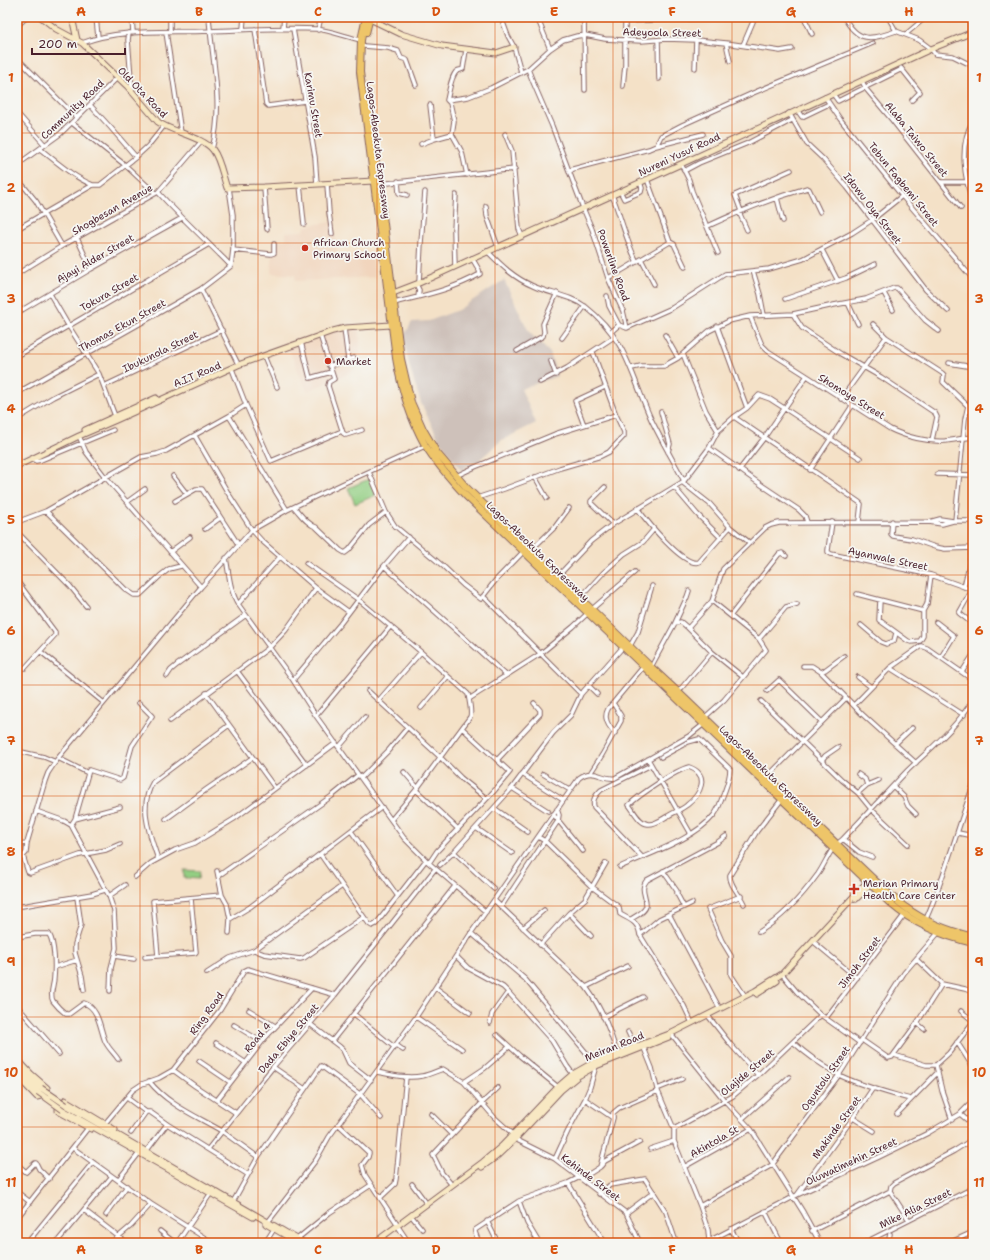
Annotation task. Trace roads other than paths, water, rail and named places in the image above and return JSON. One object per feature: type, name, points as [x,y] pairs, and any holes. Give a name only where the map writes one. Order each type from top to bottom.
[{"type":"highway","name":"Lagos-Abeokuta Expressway","points":[[368,18],[361,40],[360,72],[393,293],[401,359],[411,402],[429,440],[437,453],[456,476],[476,498],[580,598],[590,611]]},
{"type":"highway","name":"Lagos-Abeokuta Expressway","points":[[368,18],[364,46],[363,78],[392,323],[400,382],[406,401],[425,446],[465,495],[590,611],[626,647],[643,667],[782,799],[834,846],[899,903],[948,931],[973,937]]},
{"type":"highway","name":"Lagos-Abeokuta Expressway","points":[[626,647],[651,667],[767,777],[887,900],[905,914],[938,932],[973,943]]},
{"type":"street","points":[[17,26],[27,17]]},
{"type":"street","name":"Old Ota Road","points":[[41,17],[56,29],[80,42],[132,92],[152,116],[164,126],[201,142],[212,149]]},
{"type":"street","points":[[72,17],[80,42],[98,37],[131,33],[283,28],[318,30],[361,40]]},
{"type":"street","points":[[96,17],[98,37]]},
{"type":"street","points":[[132,17],[131,33],[128,40],[132,92]]},
{"type":"street","points":[[170,17],[168,32],[181,133]]},
{"type":"street","points":[[209,17],[218,110],[217,127],[212,149],[229,188],[233,215],[233,250],[231,266]]},
{"type":"street","points":[[243,29],[244,17]]},
{"type":"street","points":[[283,28],[284,17]]},
{"type":"street","points":[[318,30],[321,17]]},
{"type":"street","points":[[501,17],[514,46],[521,72]]},
{"type":"street","points":[[537,17],[550,49]]},
{"type":"street","points":[[584,17],[585,90]]},
{"type":"street","points":[[623,86],[625,66],[625,19],[708,17]]},
{"type":"street","points":[[743,45],[755,17]]},
{"type":"street","points":[[804,17],[812,34]]},
{"type":"street","points":[[844,17],[851,29],[856,34],[864,37],[878,38],[896,31],[919,40],[935,54],[953,56],[973,66]]},
{"type":"street","points":[[888,17],[896,31]]},
{"type":"street","points":[[906,34],[926,17]]},
{"type":"street","points":[[368,18],[402,34],[437,45],[496,53],[514,46]]},
{"type":"street","name":"Karimu Street","points":[[293,28],[315,157],[317,184]]},
{"type":"street","points":[[255,29],[266,104],[268,106],[305,101]]},
{"type":"street","name":"Nureni Yusuf Road","points":[[393,293],[498,247],[931,49],[973,32]]},
{"type":"street","name":"Adeyoola Street","points":[[447,100],[468,97],[491,88],[528,69],[550,49],[563,40],[577,36],[584,35],[605,39],[641,41],[696,40],[780,51],[792,49]]},
{"type":"street","points":[[658,40],[659,79]]},
{"type":"street","points":[[695,68],[696,40]]},
{"type":"street","points":[[726,43],[730,61]]},
{"type":"street","points":[[656,146],[661,136],[687,122],[873,43]]},
{"type":"street","points":[[364,46],[388,48],[398,51],[401,58],[407,60],[416,85]]},
{"type":"street","points":[[466,50],[465,65],[463,69],[457,71],[452,79],[447,100],[450,103],[454,121],[452,134],[462,152],[468,175]]},
{"type":"street","points":[[17,58],[77,118]]},
{"type":"street","points":[[897,65],[902,69],[920,92],[912,100]]},
{"type":"street","name":"Powerline Road","points":[[528,69],[552,126],[582,208],[592,229],[608,278],[623,311],[627,328]]},
{"type":"street","points":[[833,94],[838,101],[902,69]]},
{"type":"street","name":"Community Road","points":[[17,165],[60,134],[117,78]]},
{"type":"street","name":"Alaba Taiwo Street","points":[[862,81],[865,87],[961,208]]},
{"type":"street","name":"Tebun Fagbemi Street","points":[[825,97],[902,196],[973,279]]},
{"type":"street","points":[[797,110],[802,117],[829,104]]},
{"type":"street","points":[[90,105],[136,158]]},
{"type":"street","points":[[430,105],[434,139]]},
{"type":"street","points":[[17,113],[45,145]]},
{"type":"street","name":"Idowu Oya Street","points":[[789,113],[807,144],[823,159],[926,290],[948,311]]},
{"type":"street","points":[[684,171],[699,163],[748,143],[792,120]]},
{"type":"street","points":[[973,121],[967,133],[965,146],[967,182],[973,206]]},
{"type":"street","points":[[72,123],[157,192],[231,266]]},
{"type":"street","points":[[40,149],[67,170],[86,182],[93,185],[100,185],[136,158],[164,126]]},
{"type":"street","points":[[421,144],[452,134]]},
{"type":"street","points":[[506,134],[512,150],[518,222],[522,236]]},
{"type":"street","points":[[569,172],[656,146],[703,134]]},
{"type":"street","name":"Shogbesan Avenue","points":[[17,274],[62,246],[157,192],[201,142]]},
{"type":"street","points":[[681,164],[718,253]]},
{"type":"street","points":[[229,188],[300,184],[376,183],[468,175],[514,169]]},
{"type":"street","points":[[747,230],[735,195],[791,170]]},
{"type":"street","points":[[17,178],[36,200],[62,246]]},
{"type":"street","points":[[647,179],[670,242],[674,244],[685,267]]},
{"type":"street","points":[[398,181],[400,193],[406,195]]},
{"type":"street","points":[[620,191],[622,198],[641,192],[642,188],[640,182]]},
{"type":"street","points":[[941,182],[967,182]]},
{"type":"street","points":[[300,184],[304,224]]},
{"type":"street","points":[[327,184],[332,234]]},
{"type":"street","points":[[17,229],[93,185]]},
{"type":"street","points":[[264,187],[267,229]]},
{"type":"street","points":[[708,226],[740,211],[807,188],[809,189],[820,212]]},
{"type":"street","points":[[418,297],[425,192]]},
{"type":"street","points":[[455,266],[454,230],[456,195]]},
{"type":"street","points":[[612,195],[620,214],[629,247],[637,262]]},
{"type":"street","points":[[607,296],[609,306],[619,325],[627,328],[672,308],[725,274],[769,269],[799,261],[822,250],[872,220],[902,196]]},
{"type":"street","points":[[777,198],[783,221]]},
{"type":"street","points":[[486,206],[487,216],[498,247]]},
{"type":"street","name":"Ajayi Alder Street","points":[[17,313],[91,269],[182,218]]},
{"type":"street","points":[[77,238],[91,269]]},
{"type":"street","points":[[608,278],[670,242]]},
{"type":"street","name":"Tokura Street","points":[[17,356],[209,244]]},
{"type":"street","points":[[233,250],[271,254],[274,253],[274,244]]},
{"type":"street","points":[[822,250],[838,281]]},
{"type":"street","points":[[487,251],[517,278],[534,287],[558,293],[585,306],[611,332],[632,368],[650,416],[683,481],[710,504],[730,528],[750,544]]},
{"type":"street","points":[[394,303],[451,288],[480,274],[480,270],[472,258]]},
{"type":"street","points":[[641,259],[654,284]]},
{"type":"street","points":[[785,299],[838,281],[875,264]]},
{"type":"street","name":"Thomas Ekun Street","points":[[17,393],[55,370],[87,354],[201,289],[231,266]]},
{"type":"street","points":[[753,271],[760,294],[764,315]]},
{"type":"street","points":[[632,368],[641,366],[664,366],[678,358],[717,326],[729,321],[750,316],[793,314],[834,304],[848,303],[866,299],[894,288],[897,288],[926,320],[939,331]]},
{"type":"street","points":[[201,289],[237,362]]},
{"type":"street","points":[[517,351],[543,336],[543,324],[558,293]]},
{"type":"street","points":[[884,293],[893,310]]},
{"type":"street","points":[[50,294],[99,374],[115,416]]},
{"type":"street","points":[[848,303],[858,324]]},
{"type":"street","points":[[562,338],[585,306]]},
{"type":"street","points":[[793,314],[798,325],[802,328],[840,354],[937,415],[932,440]]},
{"type":"street","name":"Shomoye Street","points":[[750,316],[764,348],[806,377],[896,432],[905,436],[944,441],[973,437]]},
{"type":"street","name":"A.I.T Road","points":[[17,462],[115,416],[237,362],[264,356],[320,335],[344,328],[392,323]]},
{"type":"street","name":"A.I.T Road","points":[[17,466],[79,436],[252,359],[333,328],[348,325],[392,323]]},
{"type":"street","points":[[873,324],[886,337],[942,373],[944,375],[942,382],[968,406],[973,408]]},
{"type":"street","points":[[611,332],[619,325]]},
{"type":"street","points":[[717,326],[747,408]]},
{"type":"street","points":[[344,328],[348,360]]},
{"type":"street","name":"Ibukunola Street","points":[[104,386],[222,330]]},
{"type":"street","points":[[320,335],[334,379],[328,384],[328,386],[342,431],[344,435],[346,435],[362,430]]},
{"type":"street","points":[[665,335],[678,358]]},
{"type":"street","points":[[540,382],[593,352],[614,336]]},
{"type":"street","points":[[841,399],[886,337]]},
{"type":"street","points":[[301,342],[310,378],[331,372]]},
{"type":"street","points":[[476,498],[504,489],[563,466],[601,456],[609,452],[625,434],[605,387],[593,352]]},
{"type":"street","points":[[683,354],[706,412],[718,431]]},
{"type":"street","points":[[264,356],[278,387]]},
{"type":"street","points":[[329,366],[354,358]]},
{"type":"street","points":[[551,361],[556,374]]},
{"type":"street","points":[[949,363],[973,367]]},
{"type":"street","points":[[232,369],[246,405],[271,460],[342,431]]},
{"type":"street","points":[[17,419],[53,397],[99,374]]},
{"type":"street","points":[[739,470],[764,438],[806,377]]},
{"type":"street","points":[[584,425],[575,401],[605,387]]},
{"type":"street","points":[[558,576],[591,541],[613,524],[683,481],[709,448],[718,431],[747,408],[757,396],[761,394],[860,458]]},
{"type":"street","points":[[17,522],[46,511],[106,478],[140,457],[166,451],[195,436],[246,405]]},
{"type":"street","points":[[810,470],[852,406]]},
{"type":"street","points":[[954,521],[961,475],[963,438],[968,406]]},
{"type":"street","points":[[661,412],[670,444],[668,452]]},
{"type":"street","points":[[456,476],[555,434],[616,415]]},
{"type":"street","points":[[229,416],[287,510]]},
{"type":"street","points":[[734,417],[860,503],[859,522]]},
{"type":"street","points":[[97,428],[101,435]]},
{"type":"street","points":[[32,459],[38,461],[113,430]]},
{"type":"street","points":[[79,436],[81,444],[106,478],[181,566],[201,587]]},
{"type":"street","points":[[195,436],[228,493],[252,530],[316,588],[349,612]]},
{"type":"street","points":[[17,861],[26,853],[27,843],[48,773],[57,760],[238,544],[252,530],[287,510],[425,446]]},
{"type":"street","points":[[709,448],[799,510],[806,516],[807,522]]},
{"type":"street","points":[[369,472],[386,512],[395,526],[480,599],[524,551]]},
{"type":"street","points":[[937,474],[973,475]]},
{"type":"street","points":[[173,476],[187,494]]},
{"type":"street","points":[[535,477],[547,498]]},
{"type":"street","points":[[605,487],[591,500],[591,503],[613,524]]},
{"type":"street","points":[[674,487],[697,514],[721,538]]},
{"type":"street","points":[[176,501],[196,488],[202,489],[238,544]]},
{"type":"street","points":[[127,502],[145,489]]},
{"type":"street","points":[[294,507],[307,521],[316,526],[345,553],[369,525],[386,512]]},
{"type":"street","points":[[531,550],[555,527],[569,508]]},
{"type":"street","points":[[637,508],[673,549],[693,563],[699,562],[730,528]]},
{"type":"street","points":[[46,511],[125,589],[134,595],[140,595],[169,569],[181,566]]},
{"type":"street","points":[[205,529],[220,518]]},
{"type":"street","points":[[892,521],[891,534],[893,536],[945,548],[973,548],[964,587]]},
{"type":"street","points":[[688,628],[712,601],[722,572],[765,528],[771,525],[779,523],[807,522],[892,521],[929,522],[942,524],[954,521],[973,521]]},
{"type":"street","name":"Ayanwale Street","points":[[832,522],[828,550],[831,554],[931,575],[973,590]]},
{"type":"street","points":[[580,598],[603,572],[624,554],[643,542],[654,529]]},
{"type":"street","points":[[17,532],[65,581],[86,606]]},
{"type":"street","points":[[170,552],[190,537]]},
{"type":"street","points":[[293,680],[409,537]]},
{"type":"street","points":[[730,615],[779,554],[786,556]]},
{"type":"street","points":[[238,604],[280,556]]},
{"type":"street","points":[[226,558],[232,591],[238,604],[270,647],[316,716],[404,838],[435,869],[486,912]]},
{"type":"street","points":[[306,563],[359,600],[391,626],[466,692],[469,698],[471,715],[391,820]]},
{"type":"street","points":[[384,566],[506,675]]},
{"type":"street","points":[[469,698],[540,654],[635,572]]},
{"type":"street","points":[[880,600],[879,620],[911,642],[920,641],[923,636],[923,611],[927,604],[931,575]]},
{"type":"street","points":[[17,580],[55,632],[55,635],[25,668],[21,668],[17,665]]},
{"type":"street","points":[[440,865],[454,852],[512,788],[552,733],[571,715],[581,694],[588,685],[626,647],[638,632],[652,586]]},
{"type":"street","points":[[170,720],[270,647],[286,630],[316,588]]},
{"type":"street","points":[[973,590],[959,612],[973,624]]},
{"type":"street","points":[[651,667],[675,623],[689,591]]},
{"type":"street","points":[[857,594],[923,611]]},
{"type":"street","points":[[483,596],[581,694]]},
{"type":"street","points":[[704,718],[724,700],[766,650],[759,639],[712,601]]},
{"type":"street","points":[[759,639],[786,607],[797,604]]},
{"type":"street","points":[[166,676],[177,665],[246,614]]},
{"type":"street","points":[[675,623],[681,622],[712,652],[743,677]]},
{"type":"street","points":[[936,622],[954,636],[941,657]]},
{"type":"street","points":[[861,625],[881,642],[886,644],[894,641],[896,633]]},
{"type":"street","points":[[316,716],[391,626]]},
{"type":"street","points":[[854,705],[890,668],[921,646],[941,657],[973,680]]},
{"type":"street","points":[[40,651],[104,703]]},
{"type":"street","points":[[379,700],[421,652]]},
{"type":"street","points":[[678,692],[712,652]]},
{"type":"street","points":[[962,672],[973,655]]},
{"type":"street","points":[[821,672],[844,656]]},
{"type":"street","points":[[803,666],[812,666],[821,672],[846,698],[916,763]]},
{"type":"street","points":[[615,733],[608,725],[605,716],[607,710],[643,667]]},
{"type":"street","points":[[890,668],[964,715]]},
{"type":"street","points":[[237,671],[307,765]]},
{"type":"street","points":[[420,708],[448,676]]},
{"type":"street","points":[[858,677],[871,687]]},
{"type":"street","points":[[767,691],[779,680],[822,722]]},
{"type":"street","points":[[588,685],[598,694]]},
{"type":"street","points":[[368,691],[461,778],[486,798]]},
{"type":"street","points":[[206,693],[275,788]]},
{"type":"street","points":[[767,777],[846,698]]},
{"type":"street","points":[[759,932],[772,924],[796,901],[818,874],[834,846],[843,839],[893,786],[948,733],[964,715],[973,700]]},
{"type":"street","points":[[762,701],[802,742],[858,793],[872,809],[908,844]]},
{"type":"street","points":[[71,825],[75,819],[90,770],[120,780],[123,778],[132,746],[152,716],[139,703]]},
{"type":"street","points":[[497,760],[540,714],[540,710],[534,703]]},
{"type":"street","points":[[268,1222],[316,1160],[329,1137],[361,1095],[416,1017],[471,933],[570,790],[579,778],[591,772],[621,721],[621,716],[613,703]]},
{"type":"street","points":[[339,747],[365,717]]},
{"type":"street","points":[[591,772],[613,778],[689,736],[704,724]]},
{"type":"street","points":[[158,860],[147,823],[148,791],[153,782],[229,725]]},
{"type":"street","points":[[218,876],[360,777],[388,751],[407,728]]},
{"type":"street","points":[[320,854],[369,924],[374,925],[427,861],[495,790],[510,772],[462,728]]},
{"type":"street","points":[[895,744],[912,728]]},
{"type":"street","points":[[620,867],[672,844],[691,834],[705,824],[715,814],[730,776],[730,769],[699,739],[688,742],[662,757]]},
{"type":"street","points":[[135,877],[158,860],[175,850],[195,843],[214,832],[336,743]]},
{"type":"street","points":[[822,760],[825,756],[838,747]]},
{"type":"street","points":[[17,751],[57,760],[88,773]]},
{"type":"street","points":[[166,819],[252,758]]},
{"type":"street","points":[[648,759],[691,834]]},
{"type":"street","points":[[642,857],[594,807],[593,803],[595,796],[601,790],[651,765]]},
{"type":"street","points":[[689,768],[698,772],[702,779],[702,785],[688,805],[678,810],[654,823],[647,824],[640,820],[629,805],[661,782],[689,768]]},
{"type":"street","points":[[404,772],[416,788],[458,829]]},
{"type":"street","points":[[522,774],[563,800]]},
{"type":"street","points":[[543,774],[570,790]]},
{"type":"street","points":[[858,774],[865,779],[867,785]]},
{"type":"street","points":[[858,793],[867,785],[879,780]]},
{"type":"street","points":[[893,786],[904,796],[908,806],[916,814]]},
{"type":"street","points":[[926,919],[946,869],[973,786]]},
{"type":"street","points":[[512,788],[548,811]]},
{"type":"street","points":[[744,904],[741,896],[730,882],[730,875],[757,831],[782,799]]},
{"type":"street","points":[[75,819],[120,807]]},
{"type":"street","points":[[230,919],[250,907],[382,807]]},
{"type":"street","points":[[494,808],[528,832]]},
{"type":"street","points":[[501,907],[558,821],[559,815],[557,810]]},
{"type":"street","points":[[36,811],[71,825],[109,896],[115,917],[116,948],[111,968],[110,991]]},
{"type":"street","points":[[553,814],[583,851]]},
{"type":"street","points":[[476,828],[512,853]]},
{"type":"street","points":[[351,831],[397,896]]},
{"type":"street","points":[[958,833],[973,836]]},
{"type":"street","points":[[631,920],[639,914],[646,905],[643,891],[645,883],[663,871],[718,842],[726,836]]},
{"type":"street","points":[[538,837],[545,841],[592,888],[619,907],[620,914],[631,920],[639,928],[640,935],[684,1006],[692,1023]]},
{"type":"street","points":[[843,839],[859,852],[872,857]]},
{"type":"street","points":[[17,844],[27,843]]},
{"type":"street","points":[[23,856],[28,872],[30,873],[80,855],[106,850],[120,844]]},
{"type":"street","points":[[454,852],[494,889]]},
{"type":"street","points":[[540,945],[568,913],[585,898],[606,863]]},
{"type":"street","name":"Dada Ebiye Street","points":[[208,1149],[273,1067],[335,995],[435,869]]},
{"type":"street","points":[[217,871],[222,895],[227,904],[230,919],[229,933]]},
{"type":"street","points":[[663,871],[677,891],[677,894],[684,907]]},
{"type":"street","name":"Meiran Road","points":[[379,1243],[427,1204],[515,1137],[558,1087],[573,1074],[595,1064],[644,1048],[673,1036],[770,984],[783,975],[815,943],[869,882]]},
{"type":"street","name":"Meiran Road","points":[[783,975],[869,882]]},
{"type":"street","points":[[109,896],[124,885]]},
{"type":"street","points":[[207,973],[230,958],[254,950],[342,886]]},
{"type":"street","points":[[332,1041],[454,886]]},
{"type":"street","points":[[17,902],[19,906],[22,906],[77,897],[105,890]]},
{"type":"street","points":[[158,956],[153,901],[191,899],[222,895]]},
{"type":"street","points":[[741,896],[708,909],[722,942],[731,956],[731,975],[745,996]]},
{"type":"street","points":[[77,897],[81,925],[75,944],[75,953],[82,976],[84,990]]},
{"type":"street","points":[[145,957],[196,952],[191,899]]},
{"type":"street","points":[[495,900],[540,945],[586,987],[603,1017],[617,1056]]},
{"type":"street","points":[[640,935],[669,914],[692,903]]},
{"type":"street","points":[[523,928],[544,910]]},
{"type":"street","points":[[568,913],[591,936]]},
{"type":"street","points":[[669,914],[720,1009]]},
{"type":"street","name":"Jimoh Street","points":[[826,1018],[905,914]]},
{"type":"street","points":[[254,950],[264,954],[300,959],[304,958],[364,917]]},
{"type":"street","name":"Oguntolu Street","points":[[700,1206],[772,1165],[839,1075],[892,991],[938,932]]},
{"type":"street","points":[[471,933],[525,979],[595,1064],[590,1087],[585,1099],[568,1130],[555,1159]]},
{"type":"street","points":[[17,937],[35,934],[49,934],[52,943],[55,967],[52,993],[53,1001],[66,1014],[84,1004],[88,1005],[101,1025],[105,1040],[118,1059]]},
{"type":"street","points":[[815,943],[857,978]]},
{"type":"street","points":[[114,956],[134,959]]},
{"type":"street","points":[[457,956],[468,968],[503,987],[508,992],[552,1041],[573,1074]]},
{"type":"street","points":[[916,959],[942,984],[973,992]]},
{"type":"street","points":[[55,967],[77,960]]},
{"type":"street","points":[[586,987],[628,966]]},
{"type":"street","name":"Ring Road","points":[[107,1121],[133,1090],[142,1084],[173,1070],[220,1010],[244,971],[248,969],[335,995]]},
{"type":"street","points":[[783,975],[797,992],[821,1015],[888,1058],[894,1054],[917,1023],[942,984]]},
{"type":"street","name":"Meiran Road","points":[[617,1056],[635,1047],[672,1033],[770,984]]},
{"type":"street","name":"Road 4","points":[[217,1100],[275,1026],[312,988]]},
{"type":"street","points":[[436,988],[470,1013]]},
{"type":"street","points":[[490,1023],[492,1014],[508,992]]},
{"type":"street","points":[[603,1017],[643,997]]},
{"type":"street","points":[[17,1006],[59,1054]]},
{"type":"street","points":[[249,1010],[275,1026]]},
{"type":"street","points":[[894,1054],[928,1066],[936,1065],[948,1053],[973,1021],[961,1011]]},
{"type":"street","points":[[354,1014],[395,1046],[403,1050]]},
{"type":"street","name":"Olajide Street","points":[[674,1129],[725,1101],[758,1075],[821,1015]]},
{"type":"street","points":[[416,1017],[462,1049]]},
{"type":"street","points":[[709,1017],[758,1075]]},
{"type":"street","points":[[917,1023],[924,1029]]},
{"type":"street","points":[[310,1024],[343,1050],[349,1063],[371,1080]]},
{"type":"street","points":[[234,1025],[262,1042]]},
{"type":"street","points":[[628,1032],[635,1047]]},
{"type":"street","points":[[496,1035],[558,1087]]},
{"type":"street","points":[[673,1036],[725,1101],[751,1129],[772,1165],[803,1212],[820,1243]]},
{"type":"street","points":[[793,1042],[806,1054],[839,1075],[873,1088],[910,1099]]},
{"type":"street","points":[[957,1042],[972,1064]]},
{"type":"street","points":[[216,1043],[246,1063]]},
{"type":"street","points":[[464,1082],[485,1068],[509,1047]]},
{"type":"street","points":[[644,1048],[652,1068],[657,1090],[674,1129],[674,1141],[708,1230],[707,1242]]},
{"type":"street","points":[[17,1059],[47,1088],[41,1096],[37,1097],[17,1076]]},
{"type":"street","points":[[199,1061],[230,1082]]},
{"type":"street","points":[[17,1064],[40,1090]]},
{"type":"street","name":"Meiran Road","points":[[374,1243],[413,1218],[496,1157],[570,1082],[595,1064]]},
{"type":"street","points":[[936,1065],[942,1091],[952,1120]]},
{"type":"street","points":[[232,1202],[258,1157],[321,1066],[361,1095],[381,1118]]},
{"type":"street","points":[[273,1067],[305,1089]]},
{"type":"street","name":"Kehinde Street","points":[[377,1072],[406,1077],[421,1076],[443,1069],[464,1082],[494,1117],[515,1137],[555,1159],[580,1177],[599,1194],[626,1213],[640,1243]]},
{"type":"street","points":[[173,1070],[236,1113]]},
{"type":"street","points":[[17,1071],[64,1108],[268,1222],[298,1241]]},
{"type":"street","points":[[897,1114],[938,1072]]},
{"type":"street","points":[[380,1198],[395,1184],[406,1077]]},
{"type":"street","points":[[742,1119],[789,1077]]},
{"type":"street","points":[[600,1167],[613,1113],[682,1079]]},
{"type":"street","points":[[149,1081],[157,1090],[168,1098],[221,1131],[258,1157]]},
{"type":"street","points":[[17,1087],[22,1082]]},
{"type":"street","points":[[452,1185],[442,1173],[433,1155],[498,1088]]},
{"type":"street","name":"Makinde Street","points":[[797,1195],[873,1088]]},
{"type":"street","points":[[127,1098],[146,1112],[150,1112],[247,1174]]},
{"type":"street","points":[[585,1099],[613,1118]]},
{"type":"street","points":[[126,1142],[123,1135],[65,1100],[58,1110],[88,1128],[114,1141],[126,1142],[140,1152],[274,1229],[304,1243]]},
{"type":"street","name":"Oluwatimehin Street","points":[[707,1242],[764,1211],[879,1157],[952,1120],[973,1101]]},
{"type":"street","points":[[131,1133],[146,1112]]},
{"type":"street","points":[[431,1114],[452,1135]]},
{"type":"street","points":[[960,1114],[973,1125]]},
{"type":"street","points":[[853,1118],[874,1132]]},
{"type":"street","points":[[148,1150],[167,1124]]},
{"type":"street","points":[[339,1125],[368,1153],[368,1157],[362,1165],[365,1175],[409,1243]]},
{"type":"street","points":[[17,1218],[74,1148],[88,1128]]},
{"type":"street","name":"Akintola St","points":[[684,1167],[751,1129]]},
{"type":"street","points":[[812,1230],[890,1191],[891,1186],[894,1183],[954,1151],[973,1139]]},
{"type":"street","points":[[650,1149],[674,1141]]},
{"type":"street","points":[[474,1243],[478,1240],[475,1230],[519,1201],[586,1176],[600,1167],[605,1161],[640,1142]]},
{"type":"street","points":[[74,1148],[151,1204],[213,1243]]},
{"type":"street","points":[[118,1180],[140,1152]]},
{"type":"street","points":[[27,1243],[93,1162]]},
{"type":"street","points":[[17,1164],[26,1172],[36,1163],[49,1179]]},
{"type":"street","points":[[56,1243],[112,1176]]},
{"type":"street","points":[[599,1194],[610,1185],[642,1178],[647,1181],[667,1215],[675,1239]]},
{"type":"street","points":[[568,1183],[605,1243]]},
{"type":"street","points":[[412,1184],[427,1204]]},
{"type":"street","points":[[298,1241],[329,1213],[371,1185]]},
{"type":"street","points":[[106,1215],[127,1186]]},
{"type":"street","name":"Mike Alia Street","points":[[864,1243],[973,1188]]},
{"type":"street","points":[[890,1191],[909,1220]]},
{"type":"street","points":[[17,1192],[30,1202]]},
{"type":"street","points":[[626,1213],[654,1192]]},
{"type":"street","points":[[160,1231],[176,1243],[188,1228],[211,1193]]},
{"type":"street","points":[[519,1201],[527,1223],[539,1243]]},
{"type":"street","points":[[111,1243],[119,1237],[151,1204]]},
{"type":"street","points":[[84,1210],[127,1243]]},
{"type":"street","points":[[764,1211],[782,1243]]},
{"type":"street","points":[[413,1218],[422,1228]]},
{"type":"street","points":[[487,1221],[498,1243]]},
{"type":"street","points":[[265,1243],[274,1229]]},
{"type":"street","points":[[731,1229],[739,1243]]},
{"type":"street","points":[[949,1243],[973,1232]]},
{"type":"street","points":[[888,1243],[890,1234]]},
{"type":"street","points":[[957,1239],[960,1243]]},
{"type":"place","name":"African Church Primary School","points":[[305,248]]},
{"type":"place","name":"Market","points":[[328,361]]},
{"type":"place","name":"Merian Primary Health Care Center","points":[[854,889]]}]
